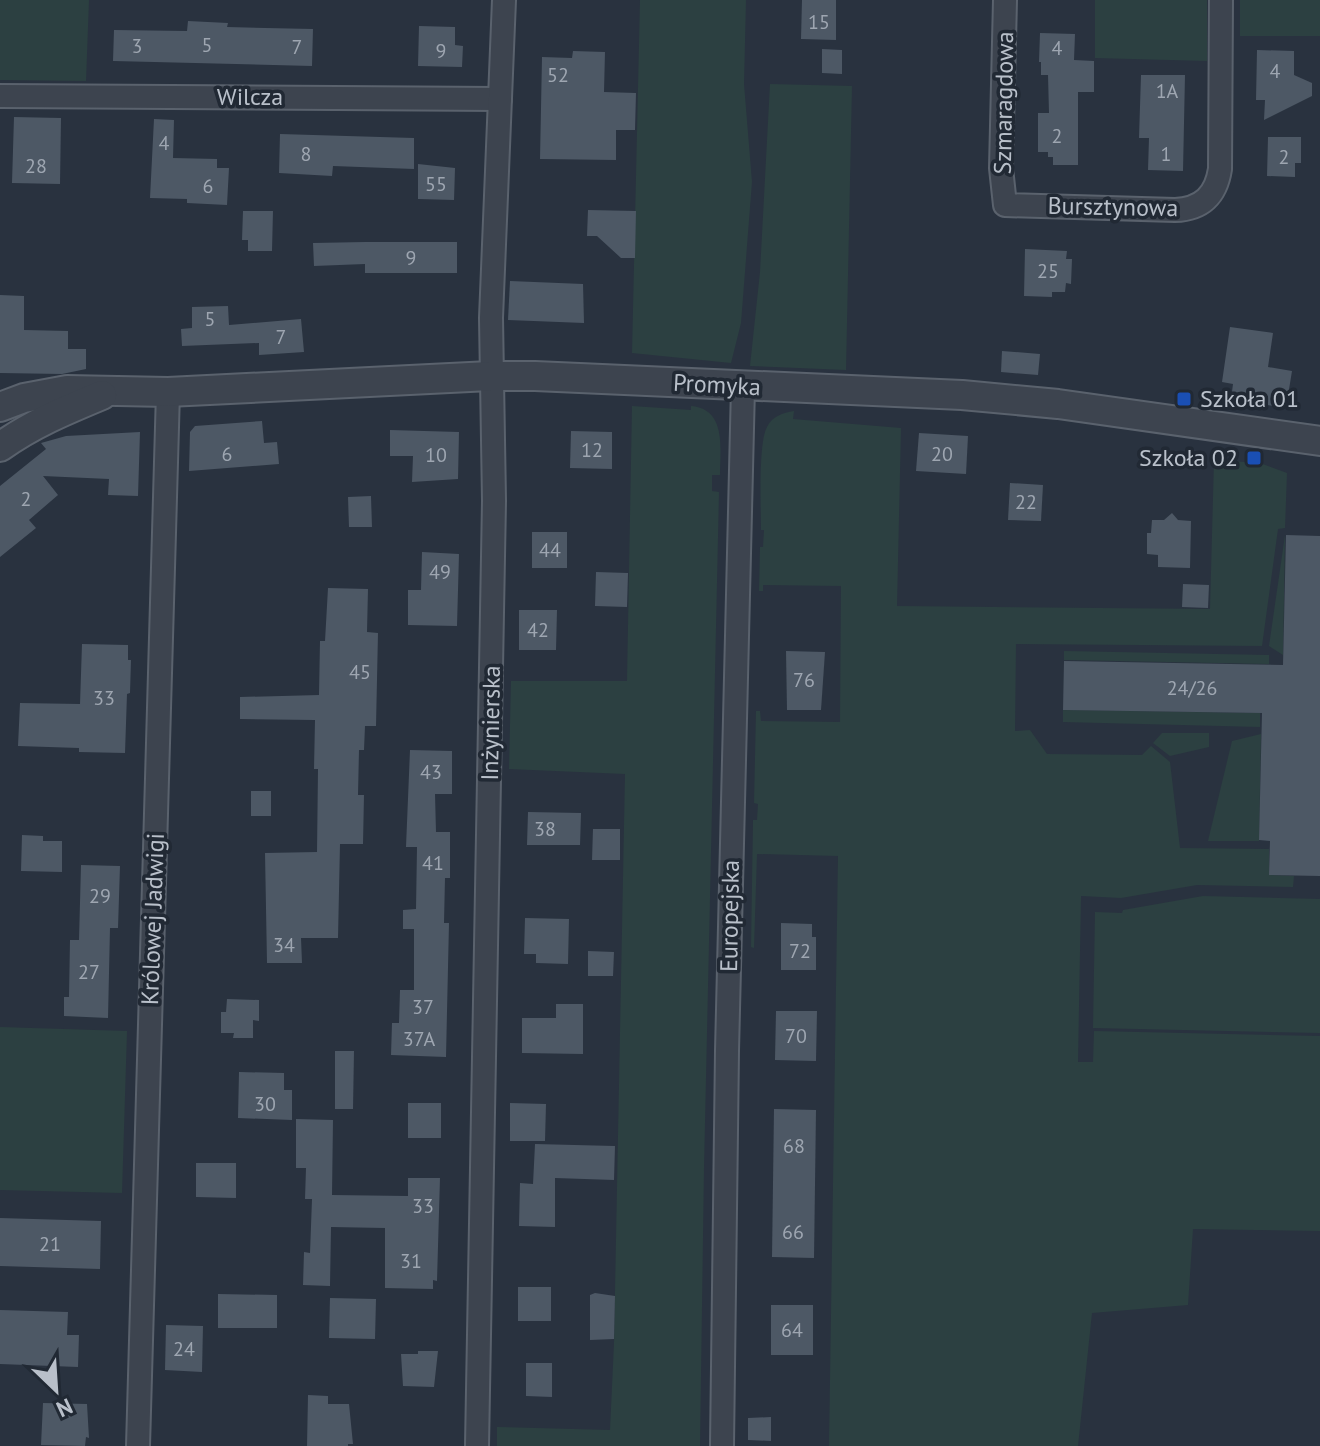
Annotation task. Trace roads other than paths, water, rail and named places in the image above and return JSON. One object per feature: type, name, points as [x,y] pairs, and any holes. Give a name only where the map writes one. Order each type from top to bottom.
[{"type":"street","name":"Inżynierska","points":[[477,1446],[494,501],[490,376],[504,0]]},
{"type":"street","name":"Szmaragdowa","points":[[1005,0],[1001,168],[1005,205]]},
{"type":"street","name":"Bursztynowa","points":[[1005,205],[1175,210],[1190,209],[1213,193],[1220,169],[1221,0]]},
{"type":"street","name":"Wilcza","points":[[0,96],[500,99]]},
{"type":"street","name":"Promyka","points":[[0,407],[24,398],[67,390],[168,392],[490,376],[962,395],[1058,404],[1320,441]]},
{"type":"street","name":"Europejska","points":[[722,1446],[727,1051],[743,387]]},
{"type":"street","name":"Promyka","points":[[0,447],[46,419],[112,392]]},
{"type":"street","name":"Królowej Jadwigi","points":[[138,1446],[168,392]]},
{"type":"place","name":"Szkoła 01","points":[[1184,399]]},
{"type":"place","name":"Szkoła 02","points":[[1254,458]]}]
